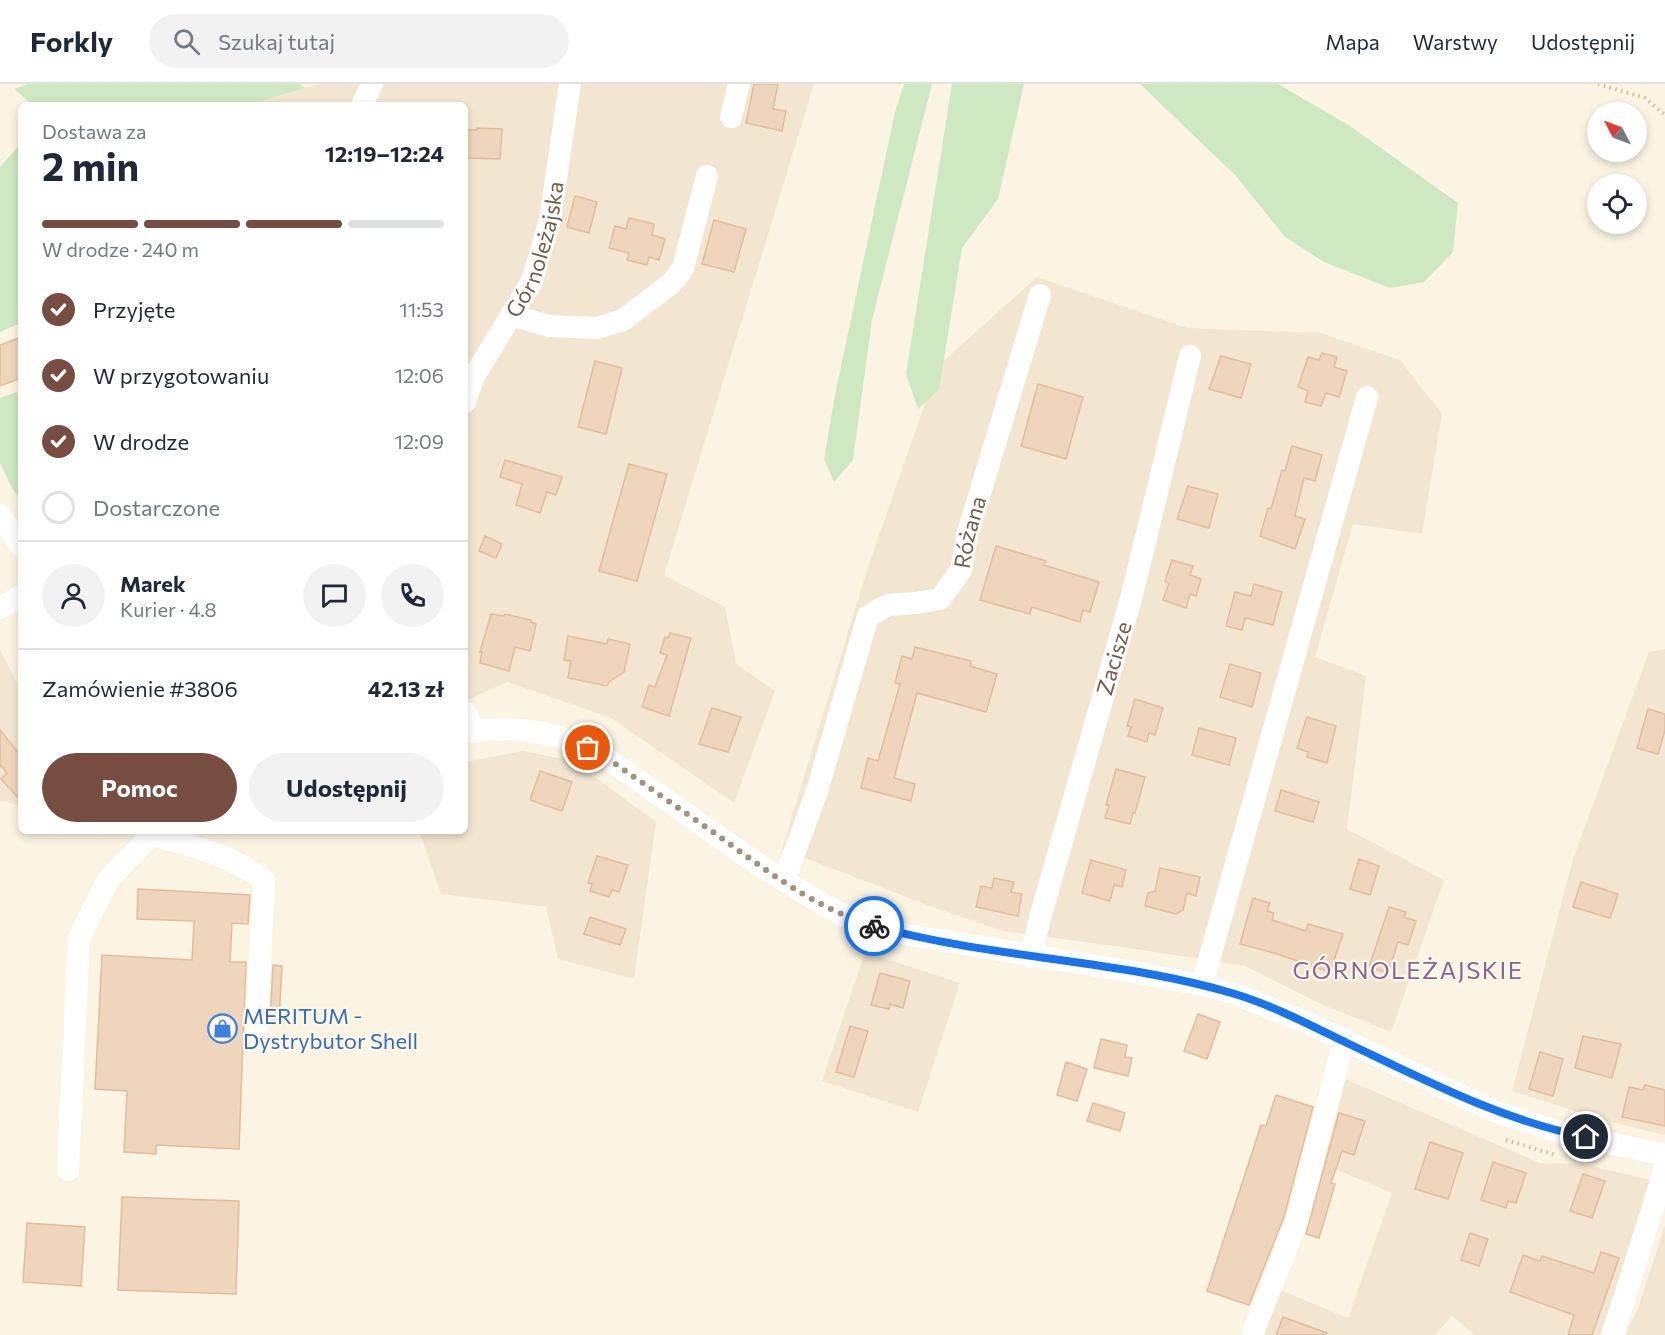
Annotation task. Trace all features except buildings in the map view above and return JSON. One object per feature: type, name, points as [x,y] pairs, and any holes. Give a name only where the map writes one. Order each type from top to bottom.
[{"type":"street","points":[[364,102],[372,84]]},
{"type":"street","name":"Górnoleżajska","points":[[468,393],[473,378],[532,281],[550,220],[570,84]]},
{"type":"street","points":[[731,117],[739,84]]},
{"type":"street","points":[[511,315],[549,326],[568,327],[597,328],[623,320],[673,282],[683,268],[707,177]]},
{"type":"street","name":"Różana","points":[[784,881],[817,791],[868,616],[888,605],[940,599],[961,570],[968,536],[1040,295]]},
{"type":"street","name":"Zacisze","points":[[1031,957],[1040,918],[1132,595],[1190,356]]},
{"type":"street","points":[[1202,985],[1367,397]]},
{"type":"street","points":[[0,514],[18,541]]},
{"type":"street","points":[[0,608],[18,598]]},
{"type":"street","points":[[468,725],[560,736],[588,748],[611,761],[784,881],[822,904],[870,925],[903,934],[1202,985],[1264,1004],[1496,1112],[1563,1133],[1665,1155]]},
{"type":"street","points":[[68,1170],[79,938],[108,880],[153,834]]},
{"type":"street","points":[[157,834],[213,852],[246,866],[264,880],[256,1040]]},
{"type":"street","points":[[1252,1335],[1296,1221],[1344,1041]]},
{"type":"street","points":[[1613,1335],[1665,1168]]},
{"type":"path","points":[[1598,84],[1645,98],[1665,115]]},
{"type":"shaded area","points":[[318,84],[814,84],[664,575],[725,607],[736,664],[775,691],[734,803],[611,718],[507,682],[468,700],[468,102],[258,102]]},
{"type":"shaded area","points":[[1037,277],[1187,328],[1320,333],[1400,360],[1442,414],[1422,534],[1353,524],[1315,657],[1366,676],[1347,829],[1444,880],[1391,1032],[1323,1005],[1245,966],[1003,931],[927,905],[782,849],[867,570],[938,366]]},
{"type":"shaded area","points":[[1665,649],[1665,1135],[1599,1119],[1512,1091],[1573,859],[1649,652]]},
{"type":"shaded area","points":[[0,650],[18,684],[18,805],[0,800]]},
{"type":"shaded area","points":[[523,751],[573,761],[656,822],[634,979],[558,959],[546,907],[441,894],[420,834],[468,834],[468,761]]},
{"type":"shaded area","points":[[865,952],[960,983],[918,1112],[822,1081]]},
{"type":"shaded area","points":[[1343,1078],[1540,1163],[1582,1164],[1651,1180],[1600,1335],[1475,1335],[1452,1316],[1435,1335],[1262,1335],[1280,1290],[1348,1318],[1392,1193],[1316,1161]]},
{"type":"shaded area","points":[[1665,1225],[1665,1335],[1625,1335],[1638,1308]]},
{"type":"green space","points":[[28,84],[299,84],[305,88],[258,102],[29,102],[14,89]]},
{"type":"green space","points":[[904,84],[932,84],[872,320],[853,460],[834,482],[824,459],[836,390],[895,112]]},
{"type":"green space","points":[[952,84],[1024,84],[998,199],[962,248],[939,389],[918,409],[906,374]]},
{"type":"green space","points":[[1140,84],[1278,84],[1350,126],[1458,203],[1453,252],[1424,282],[1390,288],[1324,262],[1285,237],[1236,176]]},
{"type":"green space","points":[[18,146],[18,324],[0,332],[0,167]]},
{"type":"green space","points":[[17,392],[18,394],[18,497],[0,463],[0,398]]},
{"type":"way so far","points":[[588,748],[611,761],[784,881],[822,904],[874,926]]},
{"type":"place","name":"MERITUM - Dystrybutor Shell","points":[[222,1029]]},
{"type":"district","name":"GÓRNOLEŻAJSKIE","points":[[1408,971]]},
{"type":"route","points":[[874,926],[944,942],[1133,972],[1202,985],[1235,994],[1310,1024],[1460,1097],[1496,1112],[1563,1133],[1586,1137]]}]
